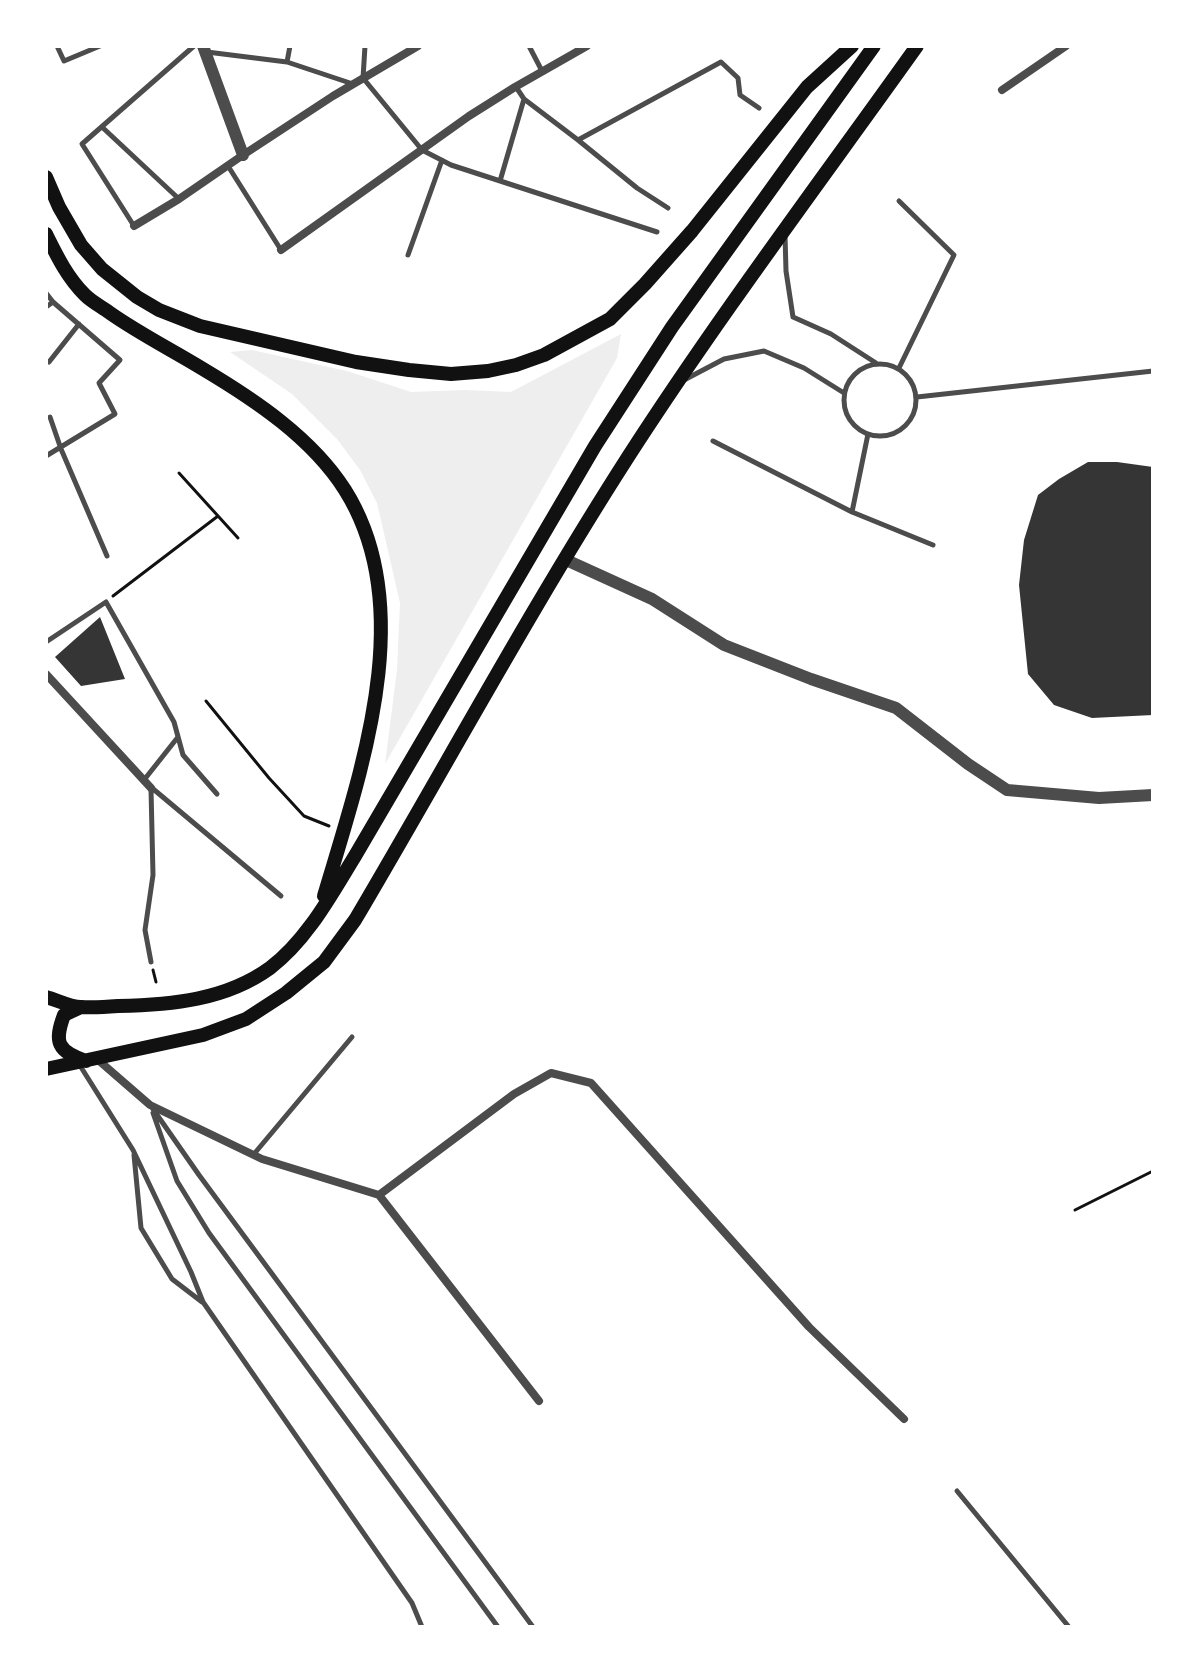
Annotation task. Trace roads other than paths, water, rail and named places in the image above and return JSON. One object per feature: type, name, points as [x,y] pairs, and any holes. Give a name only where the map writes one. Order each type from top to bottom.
[{"type":"main road","points":[[46,177],[81,245],[102,269],[159,310],[200,326],[356,362],[451,374],[488,371],[544,355],[610,319],[692,231],[807,87],[852,46]]},
{"type":"main road","points":[[46,997],[79,1008],[179,1003],[242,984],[270,967],[293,945],[319,913],[595,446],[672,327],[874,46]]},
{"type":"main road","points":[[46,1069],[203,1035],[246,1019],[286,993],[324,962],[355,920],[564,559],[678,383],[917,46]]},
{"type":"main road","points":[[46,234],[63,268],[86,297],[132,329],[205,370],[297,435],[345,490],[366,535],[381,599],[382,640],[375,698],[354,797],[319,913]]},
{"type":"main road","points":[[79,1008],[64,1015],[58,1033],[61,1045],[69,1055],[87,1061]]},
{"type":"street","points":[[134,226],[353,84],[418,46]]},
{"type":"street","points":[[281,250],[469,116],[587,46]]},
{"type":"street","points":[[1002,90],[1066,46]]},
{"type":"street","points":[[201,48],[243,155]]},
{"type":"street","points":[[564,559],[652,599],[724,645],[896,708],[1007,790],[1099,798],[1153,795]]},
{"type":"street","points":[[46,674],[148,784]]},
{"type":"street","points":[[87,1061],[150,1105],[262,1159],[379,1195],[539,1401]]},
{"type":"street","points":[[379,1195],[514,1094],[551,1073],[591,1083],[809,1327],[904,1419]]},
{"type":"lane","points":[[57,46],[64,61],[100,46]]},
{"type":"lane","points":[[287,62],[290,46]]},
{"type":"lane","points":[[365,46],[363,78],[422,150],[451,165],[657,232]]},
{"type":"lane","points":[[529,46],[542,71]]},
{"type":"lane","points":[[134,226],[82,144],[201,48],[287,62],[353,84]]},
{"type":"lane","points":[[578,140],[721,62],[738,78],[740,95],[759,108]]},
{"type":"lane","points":[[515,87],[524,99],[637,188],[668,208]]},
{"type":"lane","points":[[500,181],[524,99]]},
{"type":"lane","points":[[102,127],[179,199]]},
{"type":"lane","points":[[408,255],[442,160]]},
{"type":"lane","points":[[228,165],[281,250]]},
{"type":"lane","points":[[899,201],[954,255],[899,368]]},
{"type":"lane","points":[[785,231],[786,271],[793,317],[831,334],[877,363]]},
{"type":"lane","points":[[46,293],[120,360],[99,383],[115,414],[46,456]]},
{"type":"lane","points":[[46,307],[53,302]]},
{"type":"lane","points":[[49,362],[79,324]]},
{"type":"lane","points":[[678,383],[724,359],[764,351],[804,368],[844,394]]},
{"type":"lane","points":[[877,363],[899,368],[915,386],[916,409],[912,419],[893,434],[868,434],[857,428],[848,418],[844,406],[848,382],[866,366],[877,363]]},
{"type":"lane","points":[[917,397],[1153,371]]},
{"type":"lane","points":[[50,417],[107,556]]},
{"type":"lane","points":[[852,512],[868,434]]},
{"type":"lane","points":[[713,441],[852,512],[933,545]]},
{"type":"lane","points":[[46,642],[106,602],[174,722],[183,755],[217,794]]},
{"type":"lane","points":[[151,962],[145,930],[153,875],[148,784],[178,737]]},
{"type":"lane","points":[[148,784],[281,896]]},
{"type":"lane","points":[[253,1154],[352,1037]]},
{"type":"lane","points":[[87,1061],[133,1150],[203,1302],[412,1603],[422,1627]]},
{"type":"lane","points":[[150,1105],[177,1181],[209,1233],[498,1627]]},
{"type":"lane","points":[[150,1105],[533,1627]]},
{"type":"lane","points":[[133,1150],[141,1228],[172,1279],[203,1302]]},
{"type":"lane","points":[[957,1491],[1069,1627]]}]
